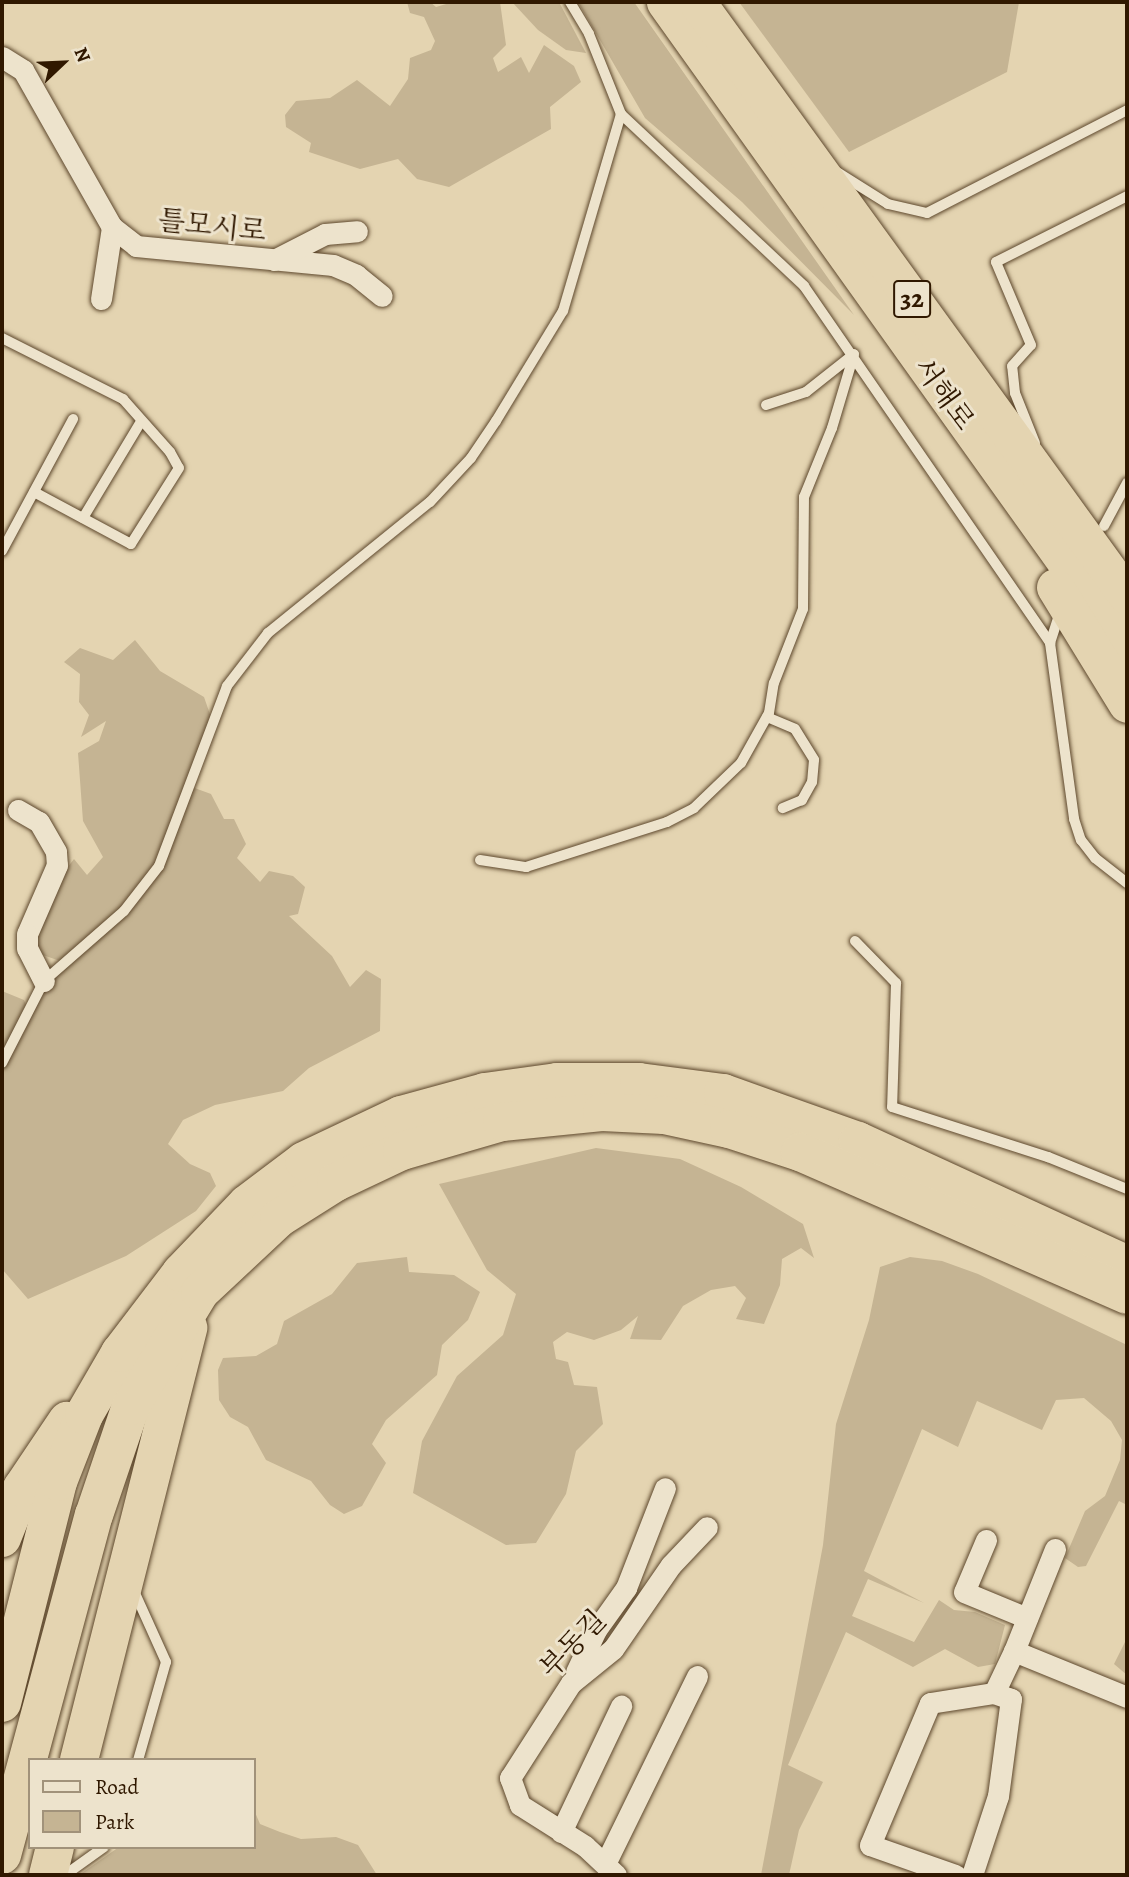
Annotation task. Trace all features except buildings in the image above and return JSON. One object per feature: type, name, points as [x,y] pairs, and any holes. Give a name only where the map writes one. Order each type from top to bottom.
[{"type":"highway","name":"서해로","points":[[665,2],[1127,648]]},
{"type":"highway","name":"서해로","points":[[697,2],[1127,596]]},
{"type":"highway","points":[[893,323],[1127,704]]},
{"type":"highway","points":[[982,396],[1127,571]]},
{"type":"highway","points":[[2,1538],[22,1488],[45,1449],[210,1240],[285,1173],[335,1144],[401,1115],[523,1084],[639,1082],[755,1102],[858,1141],[1126,1288]]},
{"type":"highway","points":[[28,1758],[90,1527],[131,1406],[200,1292],[279,1218],[369,1165],[482,1126],[602,1112],[664,1115],[762,1139],[1126,1288]]},
{"type":"highway","points":[[80,1758],[200,1292]]},
{"type":"highway","points":[[2,1703],[58,1482],[84,1415],[120,1353]]},
{"type":"highway","points":[[2,1855],[28,1758]]},
{"type":"highway","points":[[48,1875],[54,1849]]},
{"type":"street","name":"틀모시로","points":[[2,57],[23,70],[113,227],[136,246],[333,265],[356,275],[382,296]]},
{"type":"street","points":[[102,299],[113,227]]},
{"type":"street","points":[[274,260],[325,234],[356,231]]},
{"type":"street","points":[[18,810],[39,822],[55,852],[57,865],[27,934],[27,948],[44,981]]},
{"type":"street","points":[[570,1683],[596,1630],[626,1588],[665,1488]]},
{"type":"street","name":"부동길","points":[[697,1676],[611,1868],[520,1805],[510,1778],[570,1683],[614,1649],[671,1565],[707,1527]]},
{"type":"street","points":[[986,1540],[964,1592],[1027,1618]]},
{"type":"street","points":[[994,1693],[1055,1549]]},
{"type":"street","points":[[1014,1651],[1127,1697]]},
{"type":"street","points":[[955,1875],[870,1844],[930,1703],[994,1693],[1011,1699],[998,1797],[972,1875]]},
{"type":"street","points":[[561,1832],[621,1706]]},
{"type":"lane","points":[[570,2],[589,34],[621,114],[804,286],[1050,643]]},
{"type":"lane","points":[[806,152],[888,204],[926,214],[1127,110]]},
{"type":"lane","points":[[2,1063],[44,981],[124,911],[159,866],[227,686],[268,633],[430,502],[471,458],[496,421],[562,311],[621,114]]},
{"type":"lane","points":[[1048,475],[1015,393],[1012,366],[1031,345],[996,262],[1127,196]]},
{"type":"lane","points":[[2,338],[123,399],[140,423],[170,452],[179,468],[131,544],[34,492]]},
{"type":"lane","points":[[766,405],[806,392],[853,355]]},
{"type":"lane","points":[[480,860],[526,867],[667,822],[719,788],[741,764],[767,717],[774,683],[803,609],[804,497],[832,428],[853,355]]},
{"type":"lane","points":[[2,551],[73,419]]},
{"type":"lane","points":[[83,518],[140,423]]},
{"type":"lane","points":[[1104,526],[1127,483]]},
{"type":"lane","points":[[1060,611],[1050,643],[1074,819],[1081,840],[1095,858],[1127,883]]},
{"type":"lane","points":[[767,717],[795,729],[814,760],[813,782],[802,800],[783,808]]},
{"type":"lane","points":[[855,941],[896,983],[892,1107],[1048,1157],[1127,1189]]},
{"type":"lane","points":[[127,1575],[166,1662],[139,1758]]},
{"type":"lane","points":[[65,1875],[101,1849]]},
{"type":"green space","points":[[407,2],[430,2],[436,7],[453,2],[500,2],[506,45],[493,58],[498,72],[521,57],[529,73],[544,45],[574,66],[581,82],[550,107],[551,129],[449,187],[417,179],[398,159],[360,169],[309,152],[311,143],[286,127],[285,115],[296,101],[330,98],[357,80],[390,106],[408,79],[410,58],[431,50],[435,41],[424,17],[410,13]]},
{"type":"green space","points":[[512,2],[559,2],[586,53],[566,50],[538,30]]},
{"type":"green space","points":[[578,2],[634,2],[854,315],[742,202],[645,118]]},
{"type":"green space","points":[[739,2],[1019,2],[1007,72],[849,152]]},
{"type":"green space","points":[[135,640],[160,671],[204,697],[213,723],[189,786],[211,794],[224,819],[234,819],[246,844],[237,858],[260,882],[269,871],[293,876],[305,887],[298,914],[289,916],[332,956],[350,987],[366,970],[381,979],[380,1031],[309,1068],[283,1091],[215,1105],[183,1120],[168,1144],[190,1164],[210,1173],[216,1186],[196,1211],[126,1256],[28,1299],[2,1269],[2,991],[24,1000],[29,1012],[63,962],[37,953],[33,946],[61,876],[74,859],[87,875],[103,857],[83,821],[78,753],[99,741],[106,721],[81,737],[89,715],[79,702],[80,674],[64,662],[80,648],[113,660]]},
{"type":"green space","points":[[596,1148],[680,1159],[741,1187],[803,1224],[814,1258],[801,1248],[782,1259],[780,1285],[764,1324],[736,1319],[746,1298],[735,1286],[711,1290],[683,1306],[661,1340],[630,1339],[638,1316],[621,1330],[594,1340],[567,1332],[553,1342],[556,1359],[568,1362],[574,1385],[597,1387],[603,1424],[576,1451],[566,1494],[536,1543],[506,1545],[413,1493],[422,1441],[457,1376],[503,1335],[516,1294],[487,1270],[439,1184]]},
{"type":"green space","points":[[407,1257],[409,1272],[454,1275],[480,1292],[468,1320],[442,1345],[437,1375],[386,1420],[372,1444],[386,1463],[362,1506],[344,1514],[330,1505],[311,1481],[266,1460],[248,1427],[230,1417],[219,1400],[218,1370],[223,1358],[256,1356],[277,1344],[284,1321],[332,1294],[357,1263]]},
{"type":"green space","points":[[910,1257],[942,1261],[978,1274],[1127,1345],[1127,1505],[1119,1501],[1086,1566],[1078,1567],[1065,1558],[1085,1511],[1105,1496],[1120,1460],[1122,1440],[1111,1421],[1084,1398],[1056,1400],[1042,1430],[977,1401],[958,1447],[922,1429],[864,1571],[924,1603],[868,1579],[852,1616],[914,1642],[939,1600],[954,1610],[975,1612],[1005,1625],[995,1664],[978,1667],[945,1649],[913,1667],[846,1632],[788,1765],[823,1782],[799,1830],[789,1875],[761,1875],[823,1545],[836,1424],[869,1320],[880,1267]]},
{"type":"green space","points":[[1127,1638],[1127,1675],[1114,1664]]},
{"type":"green space","points":[[256,1815],[260,1824],[301,1839],[336,1837],[358,1845],[377,1875],[79,1875],[116,1849],[256,1849]]}]
